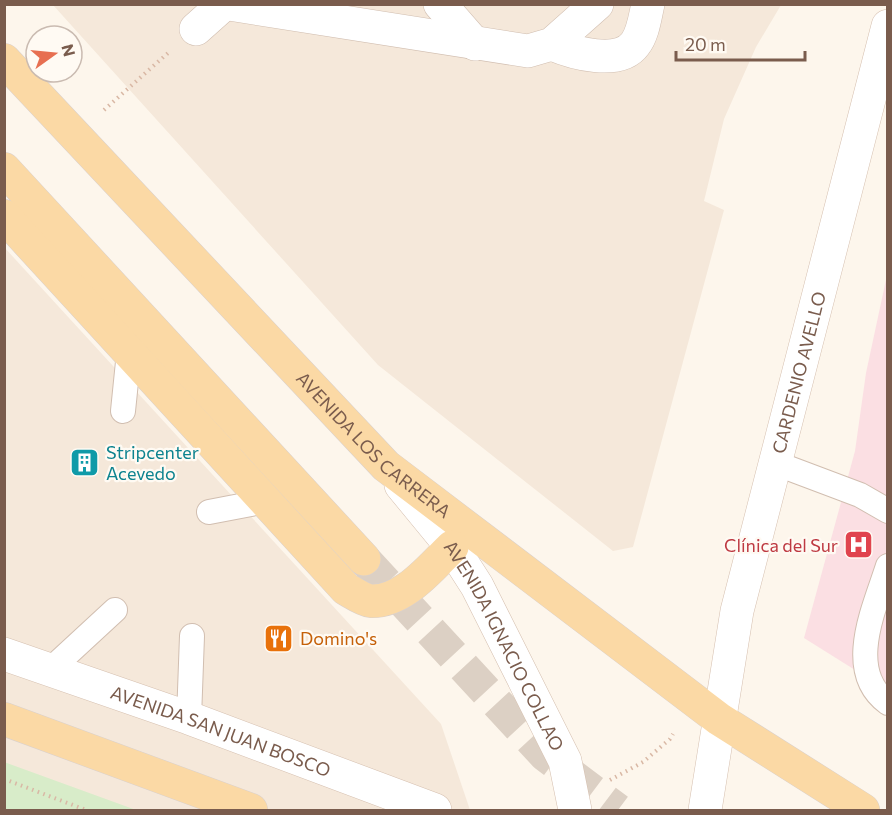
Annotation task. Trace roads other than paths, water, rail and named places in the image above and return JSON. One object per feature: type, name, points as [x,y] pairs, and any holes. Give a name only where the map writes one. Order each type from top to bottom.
[{"type":"main road","points":[[196,29],[224,4]]},
{"type":"main road","points":[[229,4],[528,51],[552,44],[597,4]]},
{"type":"main road","points":[[440,4],[475,44]]},
{"type":"main road","points":[[552,44],[579,53],[622,54],[629,51],[638,40],[648,4]]},
{"type":"main road","name":"CARDENIO AVELLO","points":[[719,719],[737,611],[886,42]]},
{"type":"main road","name":"AVENIDA LOS CARRERA","points":[[4,60],[386,466],[719,719]]},
{"type":"main road","points":[[4,169],[364,559]]},
{"type":"main road","points":[[4,216],[346,590],[370,601],[388,598],[409,587],[452,547]]},
{"type":"main road","name":"AVENIDA IGNACIO COLLAO","points":[[386,466],[452,547],[488,608],[565,761],[575,810]]},
{"type":"main road","name":"AVENIDA SAN JUAN BOSCO","points":[[4,654],[189,718],[435,810]]},
{"type":"main road","points":[[4,719],[251,810]]},
{"type":"main road","points":[[705,810],[719,719],[863,810]]},
{"type":"main road","points":[[826,810],[837,807],[853,810]]},
{"type":"lane","points":[[123,411],[129,352]]},
{"type":"lane","points":[[775,463],[860,495],[888,511]]},
{"type":"lane","points":[[209,512],[266,501]]},
{"type":"lane","points":[[888,566],[869,626],[865,650],[868,682],[876,694],[888,703]]},
{"type":"lane","points":[[50,670],[115,610]]},
{"type":"lane","points":[[189,718],[192,636]]},
{"type":"tunnel","points":[[364,559],[545,755],[618,810]]},
{"type":"place","name":"Stripcenter Acevedo","points":[[85,462]]},
{"type":"place","name":"Clínica del Sur","points":[[859,545]]},
{"type":"place","name":"Domino's","points":[[279,638]]}]
